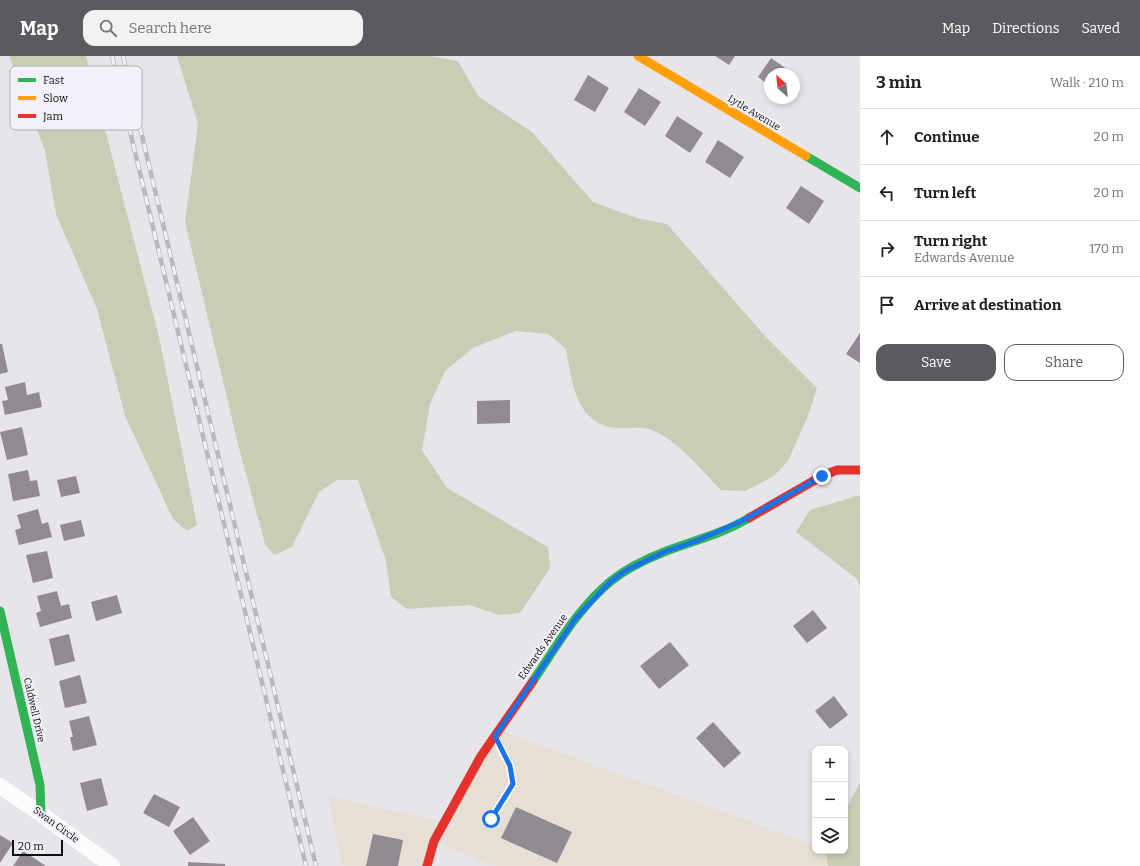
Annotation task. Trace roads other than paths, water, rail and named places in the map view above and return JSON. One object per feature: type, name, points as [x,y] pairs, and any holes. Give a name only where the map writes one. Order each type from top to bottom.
[{"type":"street","name":"Lytle Avenue","points":[[638,56],[860,188]]},
{"type":"street","name":"Edwards Avenue","points":[[427,866],[434,841],[451,808],[495,736],[576,618],[610,582],[625,571],[664,552],[696,541],[744,520],[822,476],[837,470],[860,470]]},
{"type":"street","name":"Caldwell Drive","points":[[0,611],[40,785],[41,814]]},
{"type":"street","name":"Swan Circle","points":[[0,786],[112,866]]},
{"type":"lane","points":[[491,819],[513,784],[510,766],[495,736]]},
{"type":"railway","points":[[112,56],[114,66]]},
{"type":"railway","points":[[123,56],[125,66]]},
{"type":"railway","points":[[130,130],[306,866]]},
{"type":"railway","points":[[141,130],[316,866]]}]
